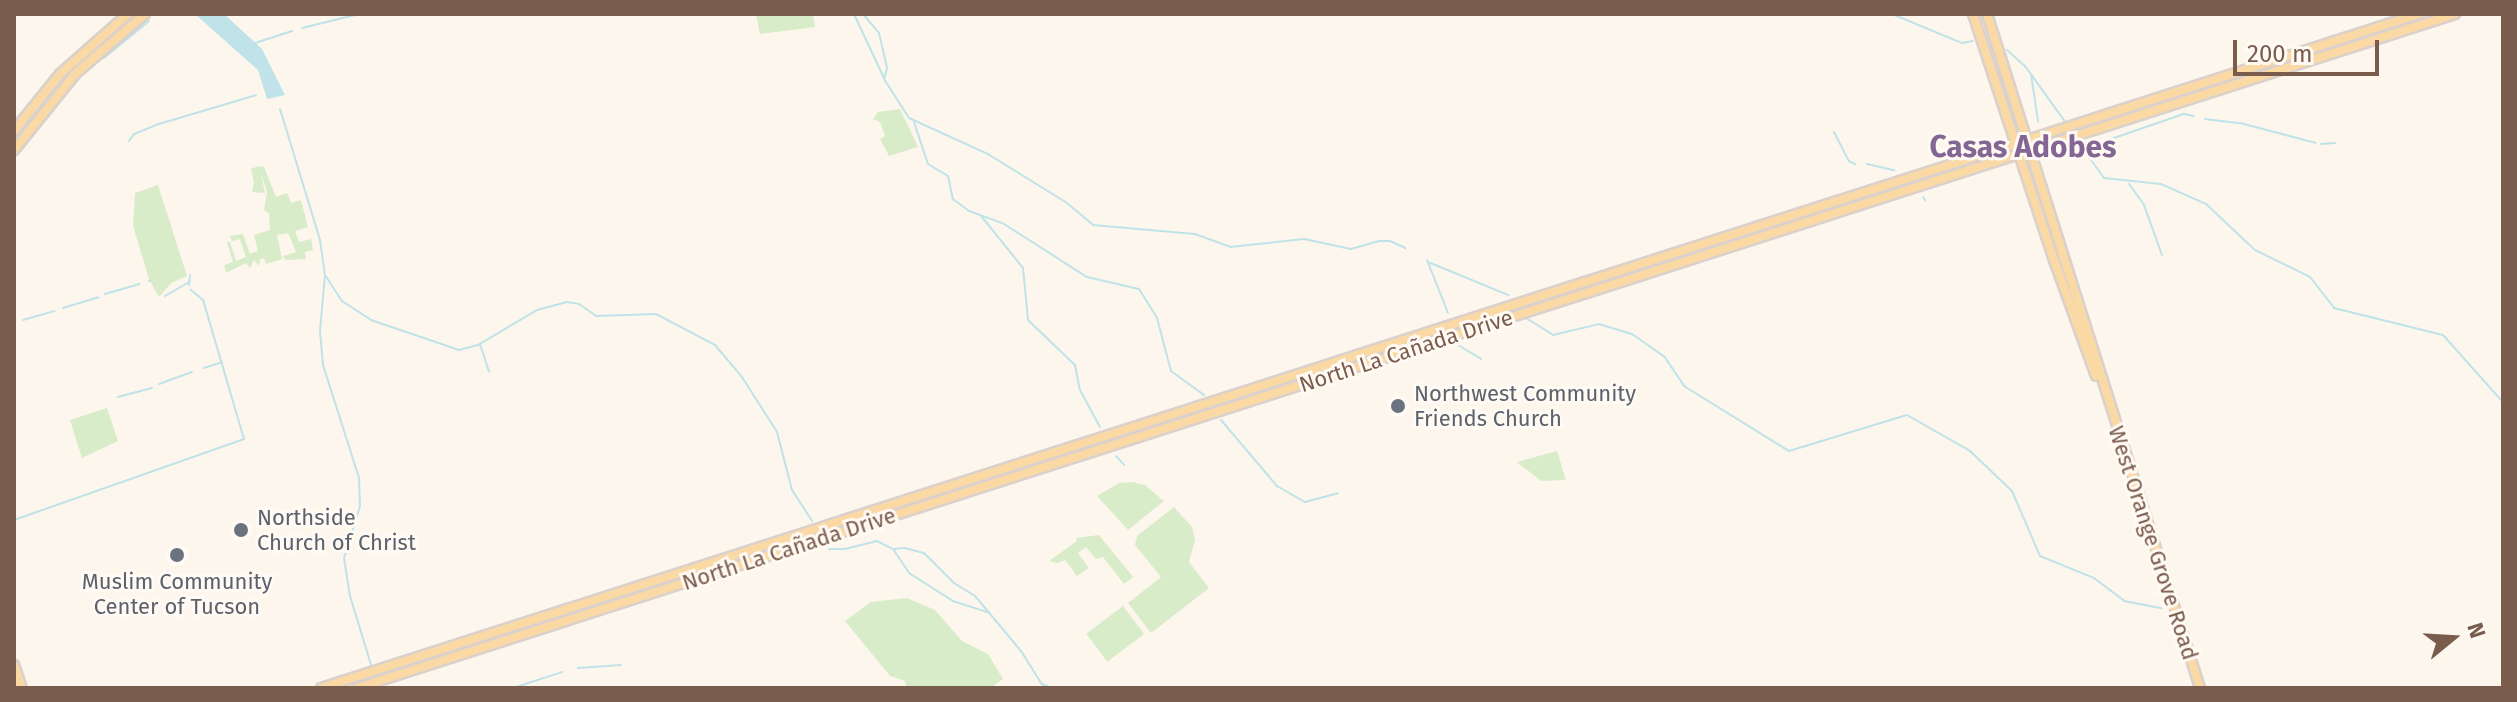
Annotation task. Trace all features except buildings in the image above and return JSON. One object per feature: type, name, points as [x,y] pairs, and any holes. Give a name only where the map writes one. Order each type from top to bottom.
[{"type":"main road","points":[[14,131],[80,55],[128,14]]},
{"type":"main road","points":[[14,150],[45,106],[87,62],[145,14]]},
{"type":"main road","name":"West Orange Grove Road","points":[[1973,14],[2087,354],[2107,398]]},
{"type":"main road","name":"West Orange Grove Road","points":[[1987,14],[2200,688]]},
{"type":"main road","name":"North La Cañada Drive","points":[[321,688],[2419,14]]},
{"type":"main road","name":"North La Cañada Drive","points":[[357,688],[2455,14]]},
{"type":"main road","points":[[80,55],[87,62]]},
{"type":"main road","points":[[14,665],[22,688]]},
{"type":"green space","points":[[756,14],[813,14],[815,27],[760,34]]},
{"type":"green space","points":[[900,109],[918,147],[889,156],[880,139],[885,136],[880,122],[873,119],[878,112]]},
{"type":"green space","points":[[264,167],[276,197],[287,193],[291,203],[301,200],[308,227],[295,231],[299,242],[311,239],[313,250],[305,252],[306,259],[285,260],[283,256],[296,252],[288,233],[277,235],[282,259],[266,264],[264,258],[260,259],[259,266],[254,260],[250,268],[246,263],[226,273],[224,265],[233,262],[227,242],[230,242],[236,261],[246,257],[240,239],[232,241],[230,236],[243,234],[250,254],[258,251],[254,235],[270,230],[269,213],[264,210],[267,192],[261,173],[265,193],[252,192],[254,182],[251,169]]},
{"type":"green space","points":[[158,185],[187,276],[171,283],[159,297],[149,279],[133,226],[135,193]]},
{"type":"green space","points":[[107,408],[118,441],[82,458],[70,420]]},
{"type":"green space","points":[[1557,451],[1566,480],[1541,481],[1517,462]]},
{"type":"green space","points":[[1119,483],[1145,485],[1164,501],[1128,530],[1097,496]]},
{"type":"green space","points":[[1174,507],[1192,527],[1195,540],[1189,562],[1209,588],[1151,633],[1128,603],[1161,577],[1135,545],[1137,536]]},
{"type":"green space","points":[[1099,535],[1133,577],[1124,584],[1103,557],[1096,559],[1086,547],[1078,553],[1089,568],[1077,576],[1065,560],[1057,563],[1049,561],[1077,541],[1076,538]]},
{"type":"green space","points":[[907,598],[935,610],[962,641],[988,654],[1003,679],[991,688],[906,688],[905,681],[890,676],[845,621],[871,602]]},
{"type":"green space","points":[[1123,606],[1144,634],[1107,662],[1086,634]]},
{"type":"water","points":[[195,14],[224,14],[262,49],[285,95],[267,99],[258,70]]},
{"type":"waterway","points":[[302,28],[359,14]]},
{"type":"waterway","points":[[854,14],[884,78]]},
{"type":"waterway","points":[[863,14],[879,33],[887,68],[884,79],[909,118],[988,154],[1067,203],[1093,225],[1195,234],[1230,247],[1304,239],[1351,249],[1379,241],[1390,241],[1405,248],[1402,246]]},
{"type":"waterway","points":[[1892,14],[1962,43],[1973,41]]},
{"type":"waterway","points":[[104,58],[149,21]]},
{"type":"waterway","points":[[255,43],[292,31]]},
{"type":"waterway","points":[[2007,50],[2025,66],[2066,123]]},
{"type":"waterway","points":[[2031,74],[2038,121]]},
{"type":"waterway","points":[[129,141],[134,134],[159,124],[256,95]]},
{"type":"waterway","points":[[280,109],[320,240],[325,275],[342,301],[371,320],[459,350],[478,345],[537,310],[567,302],[579,304],[596,316],[656,314],[715,345],[742,377],[777,432],[792,490],[812,521]]},
{"type":"waterway","points":[[2085,148],[2184,114],[2194,116]]},
{"type":"waterway","points":[[2205,119],[2244,124],[2316,143]]},
{"type":"waterway","points":[[914,122],[928,164],[948,176],[953,199],[969,211],[1004,224],[1087,277],[1139,289],[1157,318],[1171,371],[1204,395]]},
{"type":"waterway","points":[[1834,132],[1849,161],[1855,164]]},
{"type":"waterway","points":[[2076,139],[2104,178],[2161,184],[2206,204],[2255,250],[2310,277],[2334,308],[2443,335],[2503,402]]},
{"type":"waterway","points":[[2321,144],[2335,143]]},
{"type":"waterway","points":[[1867,164],[1894,170]]},
{"type":"waterway","points":[[2129,184],[2144,205],[2162,255]]},
{"type":"waterway","points":[[982,217],[1023,268],[1028,320],[1075,365],[1080,390],[1100,427]]},
{"type":"waterway","points":[[1427,260],[1448,313]]},
{"type":"waterway","points":[[1428,262],[1508,295]]},
{"type":"waterway","points":[[189,285],[190,275]]},
{"type":"waterway","points":[[325,275],[320,331],[323,365],[359,478],[360,506],[344,558],[350,596],[372,668]]},
{"type":"waterway","points":[[165,296],[189,282]]},
{"type":"waterway","points":[[105,294],[140,284]]},
{"type":"waterway","points":[[14,520],[244,439],[203,300],[191,290]]},
{"type":"waterway","points":[[63,308],[98,297]]},
{"type":"waterway","points":[[23,320],[55,311]]},
{"type":"waterway","points":[[1526,318],[1553,335],[1599,324],[1632,334],[1664,356],[1684,386],[1789,451],[1907,415],[1970,451],[2012,491],[2040,556],[2094,578],[2124,601],[2161,608]]},
{"type":"waterway","points":[[480,344],[489,372]]},
{"type":"waterway","points":[[1458,345],[1481,359]]},
{"type":"waterway","points":[[204,368],[222,362]]},
{"type":"waterway","points":[[159,384],[192,372]]},
{"type":"waterway","points":[[118,397],[152,388]]},
{"type":"waterway","points":[[1221,420],[1277,486],[1305,502],[1338,493]]},
{"type":"waterway","points":[[1116,456],[1124,465]]},
{"type":"waterway","points":[[829,549],[845,549],[877,541],[893,549],[905,548],[924,553],[954,583],[975,596],[1021,651],[1042,684],[1052,688]]},
{"type":"waterway","points":[[893,549],[909,573],[953,601],[987,612]]},
{"type":"waterway","points":[[578,668],[621,665]]},
{"type":"waterway","points":[[513,688],[562,672]]},
{"type":"place","name":"Northwest Community Friends Church","points":[[1398,406]]},
{"type":"place","name":"Northside Church of Christ","points":[[241,530]]},
{"type":"place","name":"Muslim Community Center of Tucson","points":[[177,555]]},
{"type":"district","name":"Casas Adobes","points":[[2023,147]]}]
